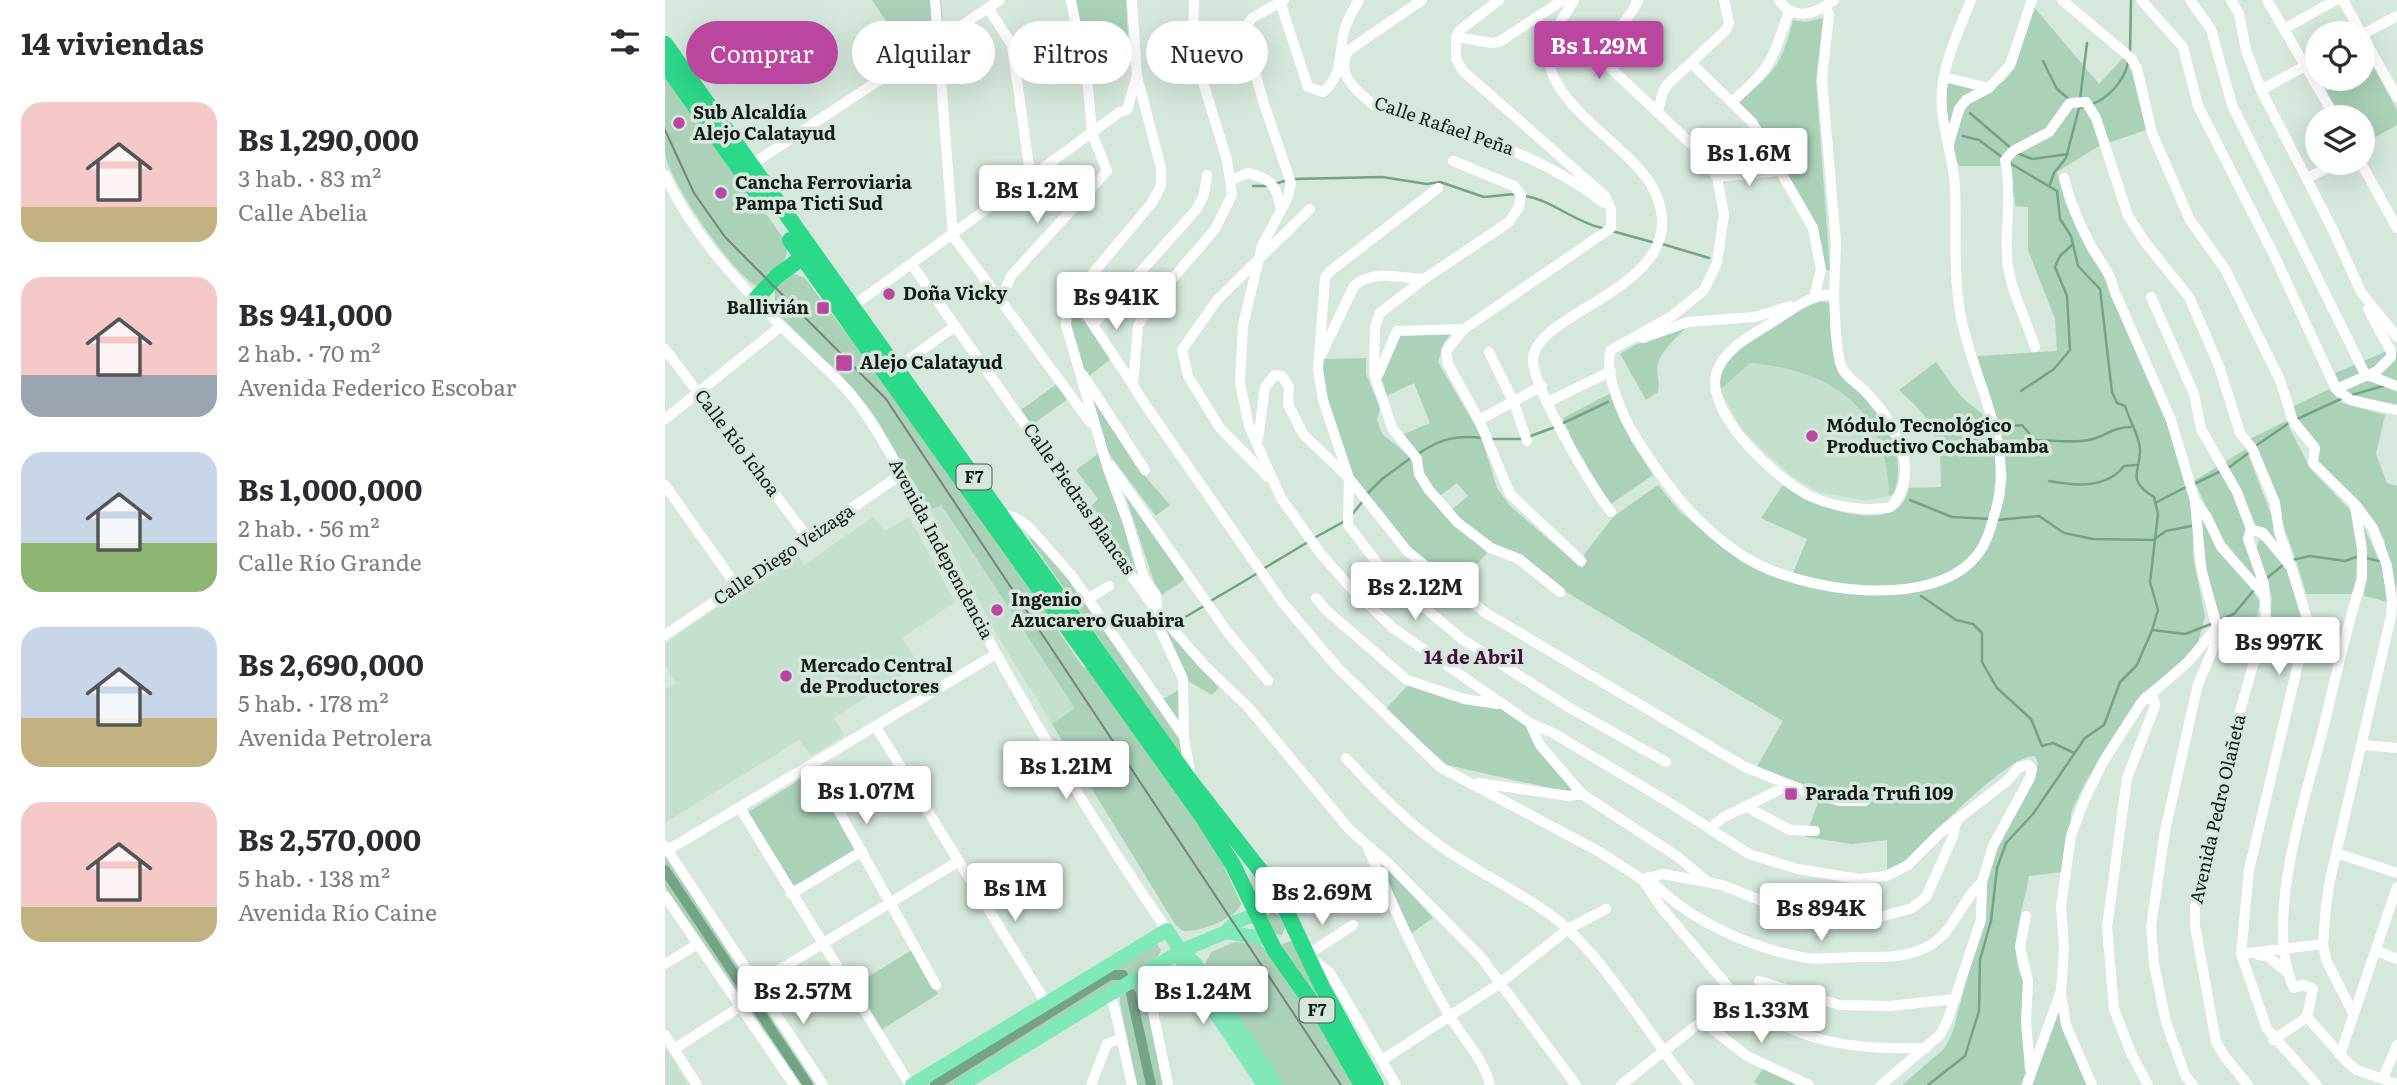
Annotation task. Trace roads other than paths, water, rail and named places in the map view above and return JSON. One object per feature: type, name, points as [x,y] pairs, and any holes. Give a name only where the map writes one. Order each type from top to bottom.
[{"type":"highway","name":"F7","points":[[665,44],[1191,782],[1277,893],[1376,1085]]},
{"type":"highway","name":"F7","points":[[665,64],[1202,816],[1233,865],[1268,939],[1327,1024],[1362,1085]]},
{"type":"highway","points":[[756,299],[777,276],[803,257]]},
{"type":"highway","points":[[1255,915],[1272,904],[1285,908]]},
{"type":"highway","points":[[1268,939],[1285,939],[1293,923]]},
{"type":"main road","points":[[961,1085],[1181,951],[1226,932],[1235,922],[1255,915]]},
{"type":"main road","points":[[911,1085],[1045,1001],[1167,930]]},
{"type":"main road","name":"Avenida Independencia","points":[[1167,930],[1181,951],[1195,962],[1276,1085]]},
{"type":"main road","points":[[1226,932],[1268,939]]},
{"type":"main road","name":"Avenida Independencia","points":[[1181,951],[1184,965],[1264,1085]]},
{"type":"street","points":[[935,0],[938,21]]},
{"type":"street","points":[[968,21],[1000,0]]},
{"type":"street","points":[[1001,299],[1011,276],[1107,171],[1092,133],[1088,87],[1071,0]]},
{"type":"street","points":[[1132,0],[1137,76],[1161,168],[1158,195],[1074,296],[1067,309],[1066,325],[1096,430],[1144,578],[1156,595],[1159,627],[1183,679],[1184,737],[1191,782]]},
{"type":"street","points":[[1133,385],[1138,327],[1153,303],[1215,229],[1231,195],[1231,180],[1193,39],[1193,0]]},
{"type":"street","points":[[1342,61],[1343,36],[1359,0]]},
{"type":"street","points":[[1276,488],[1246,415],[1240,365],[1243,325],[1256,263],[1280,208],[1288,197],[1291,183],[1243,30],[1252,18],[1282,1],[1308,88],[1323,92],[1331,85],[1342,61],[1362,39],[1422,0]]},
{"type":"street","points":[[1499,0],[1460,30],[1456,37],[1455,60],[1462,71],[1605,196],[1611,209],[1611,228],[1464,329],[1446,351],[1448,364],[1479,420],[1510,494],[1581,561]]},
{"type":"street","points":[[1456,37],[1499,42],[1563,0]]},
{"type":"street","points":[[1574,0],[1552,39],[1549,67],[1558,88],[1569,102],[1642,172],[1655,193],[1661,221],[1657,244],[1647,262],[1614,291],[1575,313],[1539,346],[1533,362],[1548,402],[1591,486],[1611,512]]},
{"type":"street","points":[[1638,0],[1627,22],[1609,41],[1600,58],[1619,79],[1658,111],[1705,157],[1717,177],[1724,214],[1720,251],[1711,276],[1692,302],[1611,350],[1611,371],[1626,421],[1678,501],[1744,557],[1788,576],[1862,590],[1895,590],[1933,583],[1969,562],[1985,543],[2001,497],[2003,474],[1993,420],[1960,313],[1954,259],[1954,160],[1942,109],[1944,76],[1972,0]]},
{"type":"street","points":[[1658,111],[1663,91],[1726,30],[1729,23],[1724,0]]},
{"type":"street","points":[[1779,0],[1789,12],[1811,13],[1830,3]]},
{"type":"street","points":[[1949,147],[1959,109],[1966,100],[1989,89],[2010,65],[2032,0]]},
{"type":"street","points":[[2062,0],[2131,58],[2137,69],[2152,133],[2190,220],[2225,269],[2280,380],[2293,421],[2315,448],[2313,463],[2355,504],[2373,528],[2381,545],[2395,614],[2330,880],[2323,944],[2336,982],[2353,1013]]},
{"type":"street","points":[[2141,0],[2183,47],[2199,106],[2274,255],[2336,389],[2351,400],[2397,410]]},
{"type":"street","points":[[2190,0],[2211,29],[2232,105],[2365,374],[2397,386]]},
{"type":"street","points":[[2231,0],[2239,14],[2246,50],[2261,90],[2391,351],[2386,365],[2336,389]]},
{"type":"street","points":[[2261,90],[2305,66],[2267,0]]},
{"type":"street","points":[[2284,29],[2336,0]]},
{"type":"street","points":[[2343,0],[2354,21]]},
{"type":"street","points":[[1691,63],[1752,122],[1813,228],[1818,242],[1821,270],[1809,299],[1730,350],[1716,373],[1719,398],[1741,439],[1797,488],[1813,497],[1839,505],[1862,509],[1891,506],[1902,490],[1904,456],[1889,422],[1866,391],[1844,371],[1834,295],[1836,243],[1822,79],[1830,3]]},
{"type":"street","points":[[988,8],[1012,45],[1031,180]]},
{"type":"street","points":[[1733,101],[1768,66],[1780,42],[1789,12]]},
{"type":"street","points":[[2375,28],[2397,16]]},
{"type":"street","points":[[2375,58],[2397,97]]},
{"type":"street","name":"Calle Rafael Peña","points":[[1342,61],[1343,72],[1358,93],[1375,106],[1508,147],[1569,178],[1611,209]]},
{"type":"street","points":[[853,306],[1127,110],[1137,76]]},
{"type":"street","points":[[1944,76],[1989,89]]},
{"type":"street","points":[[751,165],[873,84]]},
{"type":"street","points":[[943,84],[953,236],[1096,430]]},
{"type":"street","points":[[2035,347],[2008,265],[2011,195],[2005,160],[2013,151],[2049,132],[2070,103],[2086,102],[2097,118],[2128,216],[2189,297],[2219,366],[2240,432],[2252,448],[2275,503],[2279,531],[2306,608],[2308,631],[2249,870],[2241,954],[2246,975],[2273,1040],[2316,1085]]},
{"type":"street","points":[[1127,110],[1141,114],[1150,127]]},
{"type":"street","points":[[1453,161],[1514,186],[1521,200],[1510,222],[1402,295],[1377,319],[1373,352],[1378,385],[1392,428],[1417,459],[1419,474],[1429,490],[1457,522],[1491,548],[1519,559],[1559,592]]},
{"type":"street","points":[[1231,180],[1248,173],[1271,181],[1279,192],[1280,208]]},
{"type":"street","points":[[1717,177],[1781,174]]},
{"type":"street","name":"Avenida Independencia","points":[[665,175],[703,238],[781,326],[851,395],[902,474],[996,654],[1167,930]]},
{"type":"street","points":[[1093,326],[1196,210],[1204,194],[1207,175]]},
{"type":"street","points":[[2307,178],[2313,175]]},
{"type":"street","points":[[2369,175],[2393,211],[2397,229]]},
{"type":"street","points":[[2064,178],[2070,201],[2090,244],[2112,278],[2114,290],[2171,420],[2195,501],[2201,568],[2217,627],[2214,647],[2197,684],[2165,831],[2151,927],[2154,964],[2166,1022],[2185,1075],[2193,1085]]},
{"type":"street","points":[[1438,188],[1329,272],[1321,298],[1318,369],[1323,400],[1349,478],[1348,525],[1389,578],[1409,598],[1508,670],[1666,762]]},
{"type":"street","points":[[1310,209],[1217,300],[1185,341],[1182,361],[1188,376],[1220,428],[1265,473],[1321,554],[1393,628],[1529,723],[1553,733],[1759,858],[1819,874],[1859,879],[1896,872],[1957,819],[2007,781],[2019,768],[2028,765],[2032,769],[2031,778],[1993,846],[1982,882],[1981,920],[1940,1035],[1881,1085]]},
{"type":"street","name":"Calle Piedras Blancas","points":[[912,265],[1156,610],[1204,665],[1248,707],[1368,848]]},
{"type":"street","points":[[1242,275],[1251,277],[1253,283]]},
{"type":"street","points":[[1318,369],[1324,345],[1347,307],[1355,286],[1361,280],[1380,276],[1424,279]]},
{"type":"street","points":[[2361,292],[2397,337]]},
{"type":"street","points":[[1626,341],[1688,322],[1755,317],[1809,299],[1834,295]]},
{"type":"street","points":[[1074,296],[1167,440],[1296,620],[1338,668],[1440,766],[1598,850],[1645,878],[1677,903],[1722,929],[1790,954],[1828,959],[1884,959],[1930,945],[1947,930],[1969,894],[1982,882]]},
{"type":"street","points":[[2151,297],[2194,394],[2201,429],[2237,492],[2252,528],[2263,533],[2291,567]]},
{"type":"street","points":[[665,419],[781,326]]},
{"type":"street","points":[[897,368],[955,326]]},
{"type":"street","points":[[1378,385],[1378,370],[1397,331],[1464,329]]},
{"type":"street","name":"Calle Río Ichoa","points":[[665,349],[808,538]]},
{"type":"street","points":[[1489,352],[1514,403],[1527,441]]},
{"type":"street","points":[[1078,367],[1145,470]]},
{"type":"street","points":[[1548,402],[1611,371]]},
{"type":"street","points":[[1258,441],[1265,387],[1275,375],[1282,376],[1289,387],[1288,404],[1295,423],[1349,478],[1408,552],[1486,613],[1745,768],[1840,801],[1865,801]]},
{"type":"street","points":[[1479,420],[1542,386]]},
{"type":"street","points":[[1103,452],[1226,630],[1268,681]]},
{"type":"street","name":"Calle Diego Veizaga","points":[[665,635],[902,474]]},
{"type":"street","points":[[665,485],[737,587]]},
{"type":"street","points":[[2195,501],[2207,517],[2221,547],[2266,597]]},
{"type":"street","points":[[2336,982],[2313,989],[2303,985],[2294,988],[2286,971],[2282,949],[2291,855],[2362,578],[2362,549],[2355,504]]},
{"type":"street","points":[[1001,514],[1014,517],[1028,526],[1088,599],[1184,737]]},
{"type":"street","name":"Avenida Pedro Olañeta","points":[[2248,1085],[2225,1058],[2216,1042],[2207,1000],[2195,908],[2234,732],[2266,620],[2266,597],[2248,538],[2252,528]]},
{"type":"street","points":[[1088,599],[1109,586]]},
{"type":"street","points":[[1316,597],[1326,610],[1407,680],[1464,699],[1503,705]]},
{"type":"street","points":[[2092,1085],[2066,1025],[2061,991],[2064,948],[2061,906],[2071,836],[2103,762],[2146,698],[2189,661],[2217,627]]},
{"type":"street","points":[[823,1085],[667,848],[813,765],[996,654]]},
{"type":"street","points":[[2146,698],[2154,701],[2155,706],[2127,778],[2107,927],[2114,1009],[2126,1041],[2148,1085]]},
{"type":"street","points":[[1529,723],[1540,745],[1582,794],[1678,856],[1709,883]]},
{"type":"street","points":[[876,727],[1045,1001]]},
{"type":"street","points":[[2362,745],[2397,748]]},
{"type":"street","points":[[1346,758],[1404,817],[1440,845],[1535,904],[1568,929],[1617,988],[1689,1085]]},
{"type":"street","points":[[813,765],[936,985]]},
{"type":"street","points":[[1469,782],[1569,796],[1582,794]]},
{"type":"street","points":[[1710,828],[1745,806],[1789,785]]},
{"type":"street","points":[[1745,806],[1790,830],[1815,831]]},
{"type":"street","points":[[740,808],[911,1085]]},
{"type":"street","points":[[1645,878],[1663,874],[1709,883],[1787,911],[1841,918],[1880,917],[1920,904],[1926,897],[1952,839],[1957,819]]},
{"type":"street","points":[[1368,848],[1391,865],[1480,956],[1576,1085]]},
{"type":"street","points":[[1368,848],[1408,940],[1450,1017],[1480,1059],[1490,1085]]},
{"type":"street","points":[[791,894],[862,851]]},
{"type":"street","points":[[2336,853],[2397,873]]},
{"type":"street","points":[[756,984],[959,861]]},
{"type":"street","points":[[1645,878],[1700,956],[1735,995],[1774,1022],[1839,1046],[1868,1049],[1926,1048]]},
{"type":"street","points":[[2340,1055],[2353,1013],[2362,997],[2397,887]]},
{"type":"street","points":[[665,896],[794,1085]]},
{"type":"street","points":[[1382,1060],[1499,984],[1568,929],[1606,909]]},
{"type":"street","points":[[2026,916],[2020,947],[2023,971],[2028,981],[2028,1080]]},
{"type":"street","points":[[1353,925],[1307,955],[1330,973],[1396,1085]]},
{"type":"street","points":[[2241,954],[2323,944]]},
{"type":"street","points":[[665,964],[696,945]]},
{"type":"street","points":[[2377,951],[2397,959]]},
{"type":"street","points":[[2241,954],[2267,956],[2286,971]]},
{"type":"street","points":[[1145,972],[1168,1085]]},
{"type":"street","points":[[1759,981],[1840,1005],[1890,1006],[1955,999]]},
{"type":"street","points":[[2273,1040],[2307,1017],[2313,989]]},
{"type":"street","points":[[2028,1080],[2061,991]]},
{"type":"street","points":[[1108,994],[1114,1006],[1132,1085]]},
{"type":"street","points":[[1621,1085],[1735,995]]},
{"type":"street","points":[[674,1049],[741,1006]]},
{"type":"street","points":[[2307,1017],[2357,1070],[2397,1084]]},
{"type":"street","points":[[1702,1021],[1747,1056],[1809,1085]]},
{"type":"street","points":[[665,1035],[697,1085]]},
{"type":"street","points":[[1091,1085],[1107,1044],[1121,1038]]},
{"type":"street","points":[[2383,1079],[2397,1045]]},
{"type":"waterway","points":[[2130,53],[2131,0]]},
{"type":"waterway","points":[[2080,99],[2087,43]]},
{"type":"waterway","points":[[2043,61],[2057,89],[2069,99]]},
{"type":"waterway","points":[[2090,105],[2114,88],[2128,63]]},
{"type":"waterway","points":[[2050,184],[2054,173],[2066,158],[2079,108],[2084,107]]},
{"type":"waterway","points":[[1970,113],[2012,149]]},
{"type":"waterway","points":[[1963,136],[1979,140],[2003,158]]},
{"type":"waterway","points":[[2017,153],[2032,159],[2068,154]]},
{"type":"waterway","points":[[1928,1085],[1965,1056],[1979,1011],[1980,960],[1991,921],[1997,868],[2006,843],[2033,814],[2085,738],[2104,725],[2120,682],[2137,665],[2158,610],[2150,582],[2158,514],[2154,497],[2145,491],[2137,480],[2140,449],[2136,433],[2125,406],[2117,403],[2112,392],[2100,289],[2078,266],[2071,236],[2060,219],[2057,191],[2008,162]]},
{"type":"waterway","points":[[1294,179],[1382,177],[1427,184],[1440,182],[1484,197],[1515,194]]},
{"type":"waterway","points":[[1274,184],[1288,180]]},
{"type":"waterway","points":[[1253,186],[1267,186]]},
{"type":"waterway","points":[[1525,196],[1602,228]]},
{"type":"waterway","points":[[1612,231],[1652,242]]},
{"type":"waterway","points":[[1659,243],[1709,258]]},
{"type":"waterway","points":[[2021,391],[2054,369],[2070,350],[2067,296],[2055,267],[2060,256],[2072,245]]},
{"type":"waterway","points":[[2352,395],[2383,386]]},
{"type":"waterway","points":[[2295,420],[2343,398]]},
{"type":"waterway","points":[[1561,424],[1608,402]]},
{"type":"waterway","points":[[2254,447],[2289,423]]},
{"type":"waterway","points":[[1997,428],[2022,425],[2035,440],[2072,442],[2093,439],[2114,430],[2131,427]]},
{"type":"waterway","points":[[1528,437],[1555,427]]},
{"type":"waterway","points":[[1973,440],[1990,429]]},
{"type":"waterway","points":[[1418,454],[1449,439],[1483,438]]},
{"type":"waterway","points":[[1490,439],[1522,439]]},
{"type":"waterway","points":[[2227,469],[2250,452]]},
{"type":"waterway","points":[[1366,495],[1382,479],[1412,457]]},
{"type":"waterway","points":[[2049,481],[2090,484],[2108,479],[2124,466],[2136,465]]},
{"type":"waterway","points":[[2192,485],[2221,471]]},
{"type":"waterway","points":[[2155,503],[2186,487]]},
{"type":"waterway","points":[[1910,500],[1952,517],[1991,519]]},
{"type":"waterway","points":[[1350,517],[1363,501]]},
{"type":"waterway","points":[[1997,520],[2039,516],[2064,533],[2093,539],[2153,540],[2166,531],[2191,526]]},
{"type":"waterway","points":[[1314,538],[1345,521]]},
{"type":"waterway","points":[[1263,569],[1308,542]]},
{"type":"waterway","points":[[2292,560],[2310,556],[2345,561],[2359,556]]},
{"type":"waterway","points":[[2366,558],[2383,562]]},
{"type":"waterway","points":[[2267,578],[2283,565]]},
{"type":"waterway","points":[[1209,602],[1258,573]]},
{"type":"waterway","points":[[2217,621],[2234,614],[2254,590]]},
{"type":"waterway","points":[[1921,596],[1956,620],[1973,624],[1982,633],[1982,662],[1997,688],[2031,719],[2042,746],[2053,743],[2074,753]]},
{"type":"waterway","points":[[1175,623],[1204,606]]},
{"type":"waterway","points":[[2152,630],[2185,634],[2211,624]]},
{"type":"waterway","points":[[665,870],[808,1085]]},
{"type":"waterway","points":[[935,1085],[1110,975],[1123,975]]},
{"type":"waterway","points":[[1131,994],[1151,1085]]},
{"type":"tram line","points":[[665,130],[694,193],[725,237],[886,399],[1341,1085]]},
{"type":"place","name":"Sub Alcaldía Alejo Calatayud","points":[[679,123]]},
{"type":"place","name":"Cancha Ferroviaria Pampa Ticti Sud","points":[[721,193]]},
{"type":"place","name":"Doña Vicky","points":[[889,294]]},
{"type":"place","name":"Ballivián","points":[[823,308]]},
{"type":"place","name":"Alejo Calatayud","points":[[844,363]]},
{"type":"place","name":"Módulo Tecnológico Productivo Cochabamba","points":[[1812,436]]},
{"type":"place","name":"Ingenio Azucarero Guabira","points":[[997,610]]},
{"type":"place","name":"Mercado Central de Productores","points":[[786,676]]},
{"type":"place","name":"Parada Trufi 109","points":[[1791,794]]},
{"type":"district","name":"14 de Abril","points":[[1474,657]]}]
